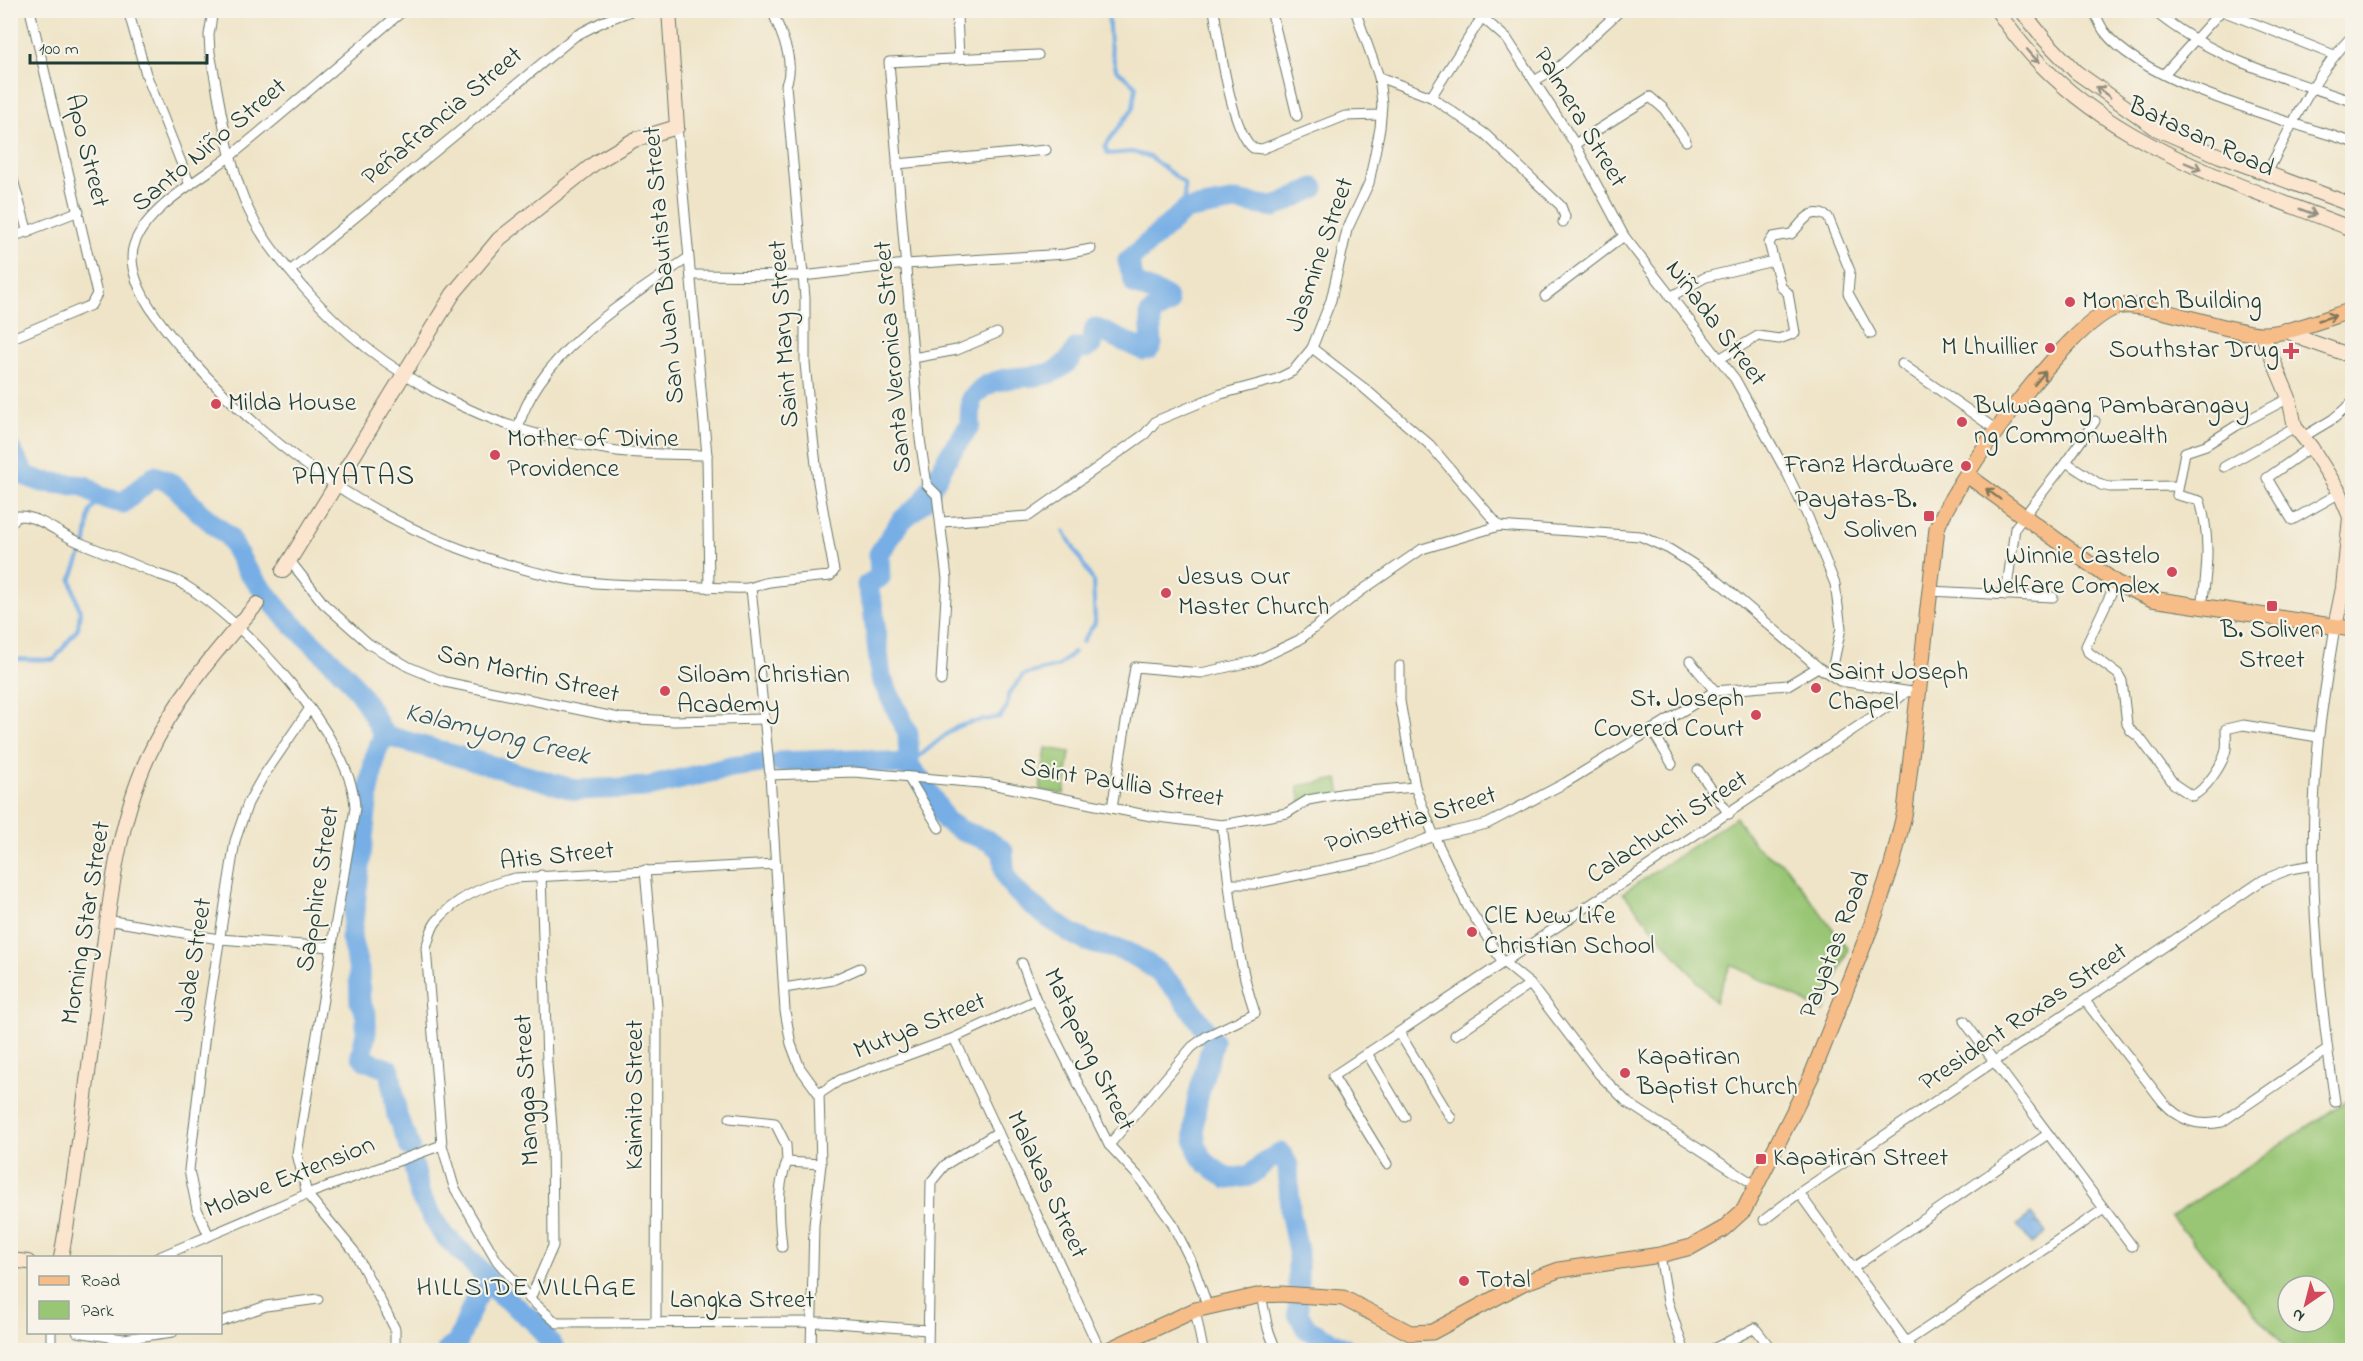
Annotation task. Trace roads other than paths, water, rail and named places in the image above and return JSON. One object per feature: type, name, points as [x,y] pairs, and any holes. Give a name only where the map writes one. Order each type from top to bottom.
[{"type":"main road","name":"Payatas Road","points":[[1108,1350],[1201,1309],[1261,1295],[1313,1294],[1343,1298],[1400,1329],[1420,1334],[1432,1332],[1523,1283],[1559,1270],[1660,1255],[1691,1247],[1723,1229],[1744,1210],[1758,1187],[1811,1077],[1881,898],[1905,811],[1912,692],[1937,528],[1967,475],[1998,431],[2071,342],[2096,318],[2118,307],[2140,307],[2231,330],[2262,334],[2285,330],[2352,310]]},
{"type":"main road","points":[[1967,475],[2116,583],[2152,599],[2352,629]]},
{"type":"street","name":"Apo Street","points":[[10,339],[91,305],[97,294],[30,10]]},
{"type":"street","points":[[128,10],[146,74],[190,185]]},
{"type":"street","points":[[213,10],[209,35],[210,53],[243,199],[255,223],[290,271],[348,332],[405,375],[442,396],[518,428],[610,450],[706,456]]},
{"type":"street","name":"Santo Niño Street","points":[[404,10],[232,154],[151,218],[134,244],[133,260],[141,290],[153,314],[227,399],[268,437],[335,486],[371,508],[444,542],[509,564],[561,578],[616,585],[752,588]]},
{"type":"street","name":"Peñafrancia Street","points":[[290,271],[575,36],[633,10]]},
{"type":"street","name":"San Juan Bautista Street","points":[[669,10],[706,456],[709,588]]},
{"type":"street","name":"Saint Mary Street","points":[[752,588],[767,583],[830,576],[834,571],[818,482],[808,394],[803,276],[786,85],[790,70],[788,52],[772,10]]},
{"type":"street","points":[[1214,10],[1231,100],[1246,140],[1253,148],[1262,149],[1345,116],[1381,115]]},
{"type":"street","points":[[1271,10],[1297,116]]},
{"type":"street","name":"Jasmine Street","points":[[942,522],[1029,516],[1145,434],[1156,421],[1221,394],[1276,380],[1293,371],[1312,348],[1331,300],[1347,230],[1369,183],[1378,145],[1381,115],[1379,77],[1354,10]]},
{"type":"street","points":[[1534,81],[1560,66],[1622,10]]},
{"type":"street","name":"Batasan Road","points":[[1997,10],[2032,56],[2064,87],[2105,119],[2148,146],[2352,229]]},
{"type":"street","name":"Batasan Road","points":[[2021,10],[2045,40],[2076,72],[2157,129],[2352,206]]},
{"type":"street","points":[[2093,10],[2104,31],[2115,42],[2164,74],[2189,87],[2352,142]]},
{"type":"street","points":[[2153,10],[2193,40],[2313,88],[2352,101]]},
{"type":"street","points":[[2164,74],[2221,11],[2334,55]]},
{"type":"street","points":[[957,15],[959,58],[1038,55]]},
{"type":"street","name":"Palmera Street","points":[[1431,97],[1482,17],[1508,39],[1575,144],[1624,236]]},
{"type":"street","points":[[2267,173],[2292,123],[2313,88],[2334,55],[2352,36]]},
{"type":"street","name":"Santa Veronica Street","points":[[941,681],[947,579],[937,495],[927,485],[913,358],[889,62],[959,58]]},
{"type":"street","points":[[1379,77],[1431,97],[1485,134],[1553,198],[1564,211],[1563,222]]},
{"type":"street","points":[[1575,144],[1650,97],[1664,109],[1686,141]]},
{"type":"street","points":[[286,566],[453,294],[499,239],[614,150],[677,127]]},
{"type":"street","points":[[897,164],[1046,150]]},
{"type":"street","points":[[10,168],[28,232]]},
{"type":"street","points":[[10,238],[79,211]]},
{"type":"street","points":[[1719,359],[1758,336],[1779,339],[1797,330],[1788,293],[1781,287],[1769,243],[1773,237],[1791,234],[1805,216],[1814,213],[1828,217],[1850,271],[1848,293],[1871,334]]},
{"type":"street","points":[[1545,296],[1624,236]]},
{"type":"street","name":"Niñada Street","points":[[1624,236],[1735,379],[1788,475],[1832,574],[1841,628],[1831,675]]},
{"type":"street","points":[[691,275],[803,276],[906,264],[1065,254],[1091,249]]},
{"type":"street","points":[[518,428],[536,390],[573,344],[628,300],[688,258]]},
{"type":"street","points":[[1670,297],[1706,277],[1773,261]]},
{"type":"street","points":[[2285,330],[2352,356]]},
{"type":"street","points":[[913,358],[950,351],[997,333]]},
{"type":"street","points":[[2262,334],[2303,437],[2351,512],[2343,588],[2318,737],[2313,865],[2316,952],[2335,1102]]},
{"type":"street","points":[[1312,348],[1364,388],[1430,445],[1499,526]]},
{"type":"street","points":[[1902,364],[1998,431]]},
{"type":"street","points":[[2202,607],[2209,557],[2207,525],[2200,501],[2177,495],[2186,450],[2206,445],[2235,426],[2289,398]]},
{"type":"street","points":[[2340,493],[2292,520],[2266,478],[2303,437],[2352,403]]},
{"type":"street","points":[[2006,595],[2013,535],[2022,516],[2066,462],[2095,421]]},
{"type":"street","points":[[2224,467],[2303,437]]},
{"type":"street","points":[[2066,462],[2101,485],[2110,487],[2178,486]]},
{"type":"street","name":"Sapphire Street","points":[[10,524],[18,516],[27,516],[78,542],[181,583],[238,626],[310,708],[346,767],[355,790],[355,808],[297,1154],[307,1194]]},
{"type":"street","points":[[1112,808],[1135,667],[1202,673],[1255,661],[1299,640],[1361,591],[1422,549],[1499,526],[1632,534],[1669,549],[1712,576],[1818,667],[1831,675],[1856,685],[1912,692]]},
{"type":"street","name":"San Martin Street","points":[[286,566],[369,644],[409,667],[445,682],[619,718],[674,721],[765,719]]},
{"type":"street","points":[[2116,583],[2086,646],[2088,652],[2118,674],[2122,681],[2127,724],[2174,784],[2184,792],[2192,796],[2200,792],[2215,772],[2226,751],[2226,729],[2243,725],[2318,737]]},
{"type":"street","points":[[752,588],[770,775],[784,988],[791,1044],[801,1068],[819,1094],[821,1164],[814,1225],[812,1350]]},
{"type":"street","points":[[1929,591],[2053,597]]},
{"type":"street","name":"Morning Star Street","points":[[62,1256],[73,1191],[107,920],[131,804],[147,759],[188,687],[257,604]]},
{"type":"street","points":[[1690,661],[1715,691]]},
{"type":"street","points":[[1401,666],[1400,700],[1415,787],[1434,836],[1468,907],[1502,961],[1530,984],[1599,1074],[1628,1103],[1758,1187]]},
{"type":"street","name":"Poinsettia Street","points":[[1230,884],[1271,881],[1375,859],[1434,836],[1487,824],[1524,807],[1715,691],[1788,685],[1818,667]]},
{"type":"street","name":"Calachuchi Street","points":[[1387,1164],[1333,1076],[1400,1034],[1502,961],[1912,692]]},
{"type":"street","name":"Jade Street","points":[[209,1236],[197,1209],[189,1170],[192,1122],[235,841],[248,803],[276,754],[310,708]]},
{"type":"street","points":[[1652,730],[1672,764]]},
{"type":"street","points":[[1698,770],[1729,814]]},
{"type":"street","name":"Saint Paullia Street","points":[[770,775],[854,772],[992,784],[1112,808],[1222,825],[1287,813],[1308,800],[1346,793],[1415,787]]},
{"type":"street","points":[[916,778],[939,828]]},
{"type":"street","points":[[1109,1145],[1192,1047],[1207,1036],[1220,1032],[1255,1012],[1242,976],[1235,941],[1222,825]]},
{"type":"street","name":"Atis Street","points":[[442,1145],[426,948],[435,923],[455,904],[486,885],[541,875],[776,864]]},
{"type":"street","name":"President Roxas Street","points":[[1764,1220],[1799,1193],[2086,1002],[2263,880],[2290,869],[2313,865]]},
{"type":"street","name":"Kaimito Street","points":[[645,870],[657,1007],[656,1321]]},
{"type":"street","name":"Mangga Street","points":[[530,1299],[553,1246],[552,1128],[547,1062],[541,875]]},
{"type":"street","points":[[107,920],[219,939],[332,947]]},
{"type":"street","name":"Matapang Street","points":[[1022,963],[1036,1000],[1109,1145],[1137,1175],[1171,1221],[1192,1263],[1201,1309],[1203,1350]]},
{"type":"street","points":[[784,988],[832,980],[860,968]]},
{"type":"street","points":[[1455,1035],[1530,984]]},
{"type":"street","name":"Mutya Street","points":[[819,1094],[840,1080],[954,1038],[1036,1000]]},
{"type":"street","points":[[2086,1002],[2163,1102],[2174,1114],[2188,1122],[2209,1124],[2222,1122],[2327,1050]]},
{"type":"street","points":[[1964,1021],[2132,1246]]},
{"type":"street","points":[[1400,1034],[1451,1118]]},
{"type":"street","name":"Malakas Street","points":[[954,1038],[1100,1350]]},
{"type":"street","points":[[1367,1053],[1405,1117]]},
{"type":"street","points":[[730,1118],[775,1123],[786,1145],[787,1162],[781,1178],[778,1210],[782,1247]]},
{"type":"street","points":[[928,1350],[931,1182],[945,1166],[998,1132]]},
{"type":"street","points":[[1853,1268],[2048,1134]]},
{"type":"street","name":"Langka Street","points":[[442,1145],[462,1204],[497,1261],[530,1299],[557,1323],[811,1322],[927,1330]]},
{"type":"street","name":"Molave Extension","points":[[159,1256],[307,1194],[442,1145]]},
{"type":"street","points":[[787,1162],[821,1164]]},
{"type":"street","points":[[1799,1193],[1912,1350]]},
{"type":"street","points":[[307,1194],[354,1251],[395,1329],[395,1350]]},
{"type":"street","points":[[1906,1342],[2104,1209]]},
{"type":"street","points":[[1660,1255],[1668,1302],[1684,1350]]},
{"type":"street","points":[[10,1260],[27,1262]]},
{"type":"street","points":[[1261,1295],[1268,1329],[1276,1350]]},
{"type":"street","points":[[222,1321],[266,1306],[318,1299]]},
{"type":"street","points":[[1711,1350],[1755,1328],[1772,1350]]},
{"type":"street","points":[[51,1334],[51,1350]]},
{"type":"street","points":[[92,1334],[123,1338],[156,1334]]},
{"type":"water","points":[[2031,1214],[2046,1233],[2032,1244],[2017,1225]]},
{"type":"waterway","points":[[1108,10],[1110,44],[1116,69],[1136,86],[1133,108],[1105,146],[1108,154],[1132,152],[1150,157],[1184,183],[1185,210]]},
{"type":"waterway","points":[[909,766],[908,733],[881,678],[873,607],[867,585],[880,577],[879,554],[901,521],[924,501],[949,455],[970,425],[971,399],[985,386],[998,381],[1047,374],[1058,369],[1068,361],[1077,348],[1086,348],[1091,345],[1095,328],[1143,350],[1149,349],[1152,344],[1150,314],[1168,304],[1166,297],[1135,284],[1128,261],[1185,210],[1236,201],[1274,207],[1314,188]]},
{"type":"waterway","name":"Kalamyong Creek","points":[[10,449],[26,476],[43,482],[85,486],[100,497],[123,503],[154,476],[173,484],[198,511],[229,537],[246,569],[284,616],[347,676],[367,704],[384,735],[576,790],[648,787],[731,767],[761,763]]},
{"type":"waterway","points":[[10,659],[54,660],[78,628],[80,612],[71,580],[86,542],[90,512],[100,497]]},
{"type":"waterway","points":[[1064,531],[1093,581],[1095,623],[1082,642]]},
{"type":"waterway","points":[[909,766],[957,727],[1000,717],[1007,707],[1008,695],[1023,675],[1058,666],[1074,652]]},
{"type":"waterway","points":[[384,735],[376,752],[368,796],[351,938],[359,970],[360,1002],[366,1015],[366,1033],[361,1055],[365,1060],[390,1070],[397,1116],[410,1147]]},
{"type":"waterway","name":"Kalamyong Creek","points":[[780,762],[858,759],[909,766],[924,784],[946,821],[962,831],[987,840],[1003,851],[1007,878],[1020,895],[1080,938],[1129,953],[1167,980],[1187,1003],[1213,1041],[1195,1113],[1194,1128],[1200,1155],[1228,1179],[1249,1176],[1268,1160],[1281,1153],[1288,1165],[1290,1212],[1298,1251],[1298,1314],[1307,1329],[1347,1350]]},
{"type":"waterway","points":[[414,1167],[420,1196],[442,1233],[485,1275],[495,1290],[537,1324],[555,1350]]},
{"type":"waterway","points":[[447,1350],[457,1344],[485,1275]]},
{"type":"place","name":"Monarch Building","points":[[2070,302]]},
{"type":"place","name":"M Lhuillier","points":[[2050,348]]},
{"type":"place","name":"Southstar Drug","points":[[2291,351]]},
{"type":"place","name":"Milda House","points":[[216,404]]},
{"type":"place","name":"Bulwagang Pambarangay ng Commonwealth","points":[[1962,422]]},
{"type":"place","name":"Mother of Divine Providence","points":[[495,455]]},
{"type":"place","name":"Franz Hardware","points":[[1966,466]]},
{"type":"place","name":"Payatas–B. Soliven","points":[[1929,516]]},
{"type":"place","name":"Winnie Castelo Welfare Complex","points":[[2172,572]]},
{"type":"place","name":"Jesus Our Master Church","points":[[1166,593]]},
{"type":"place","name":"B. Soliven Street","points":[[2272,606]]},
{"type":"place","name":"Saint Joseph Chapel","points":[[1816,688]]},
{"type":"place","name":"Siloam Christian Academy","points":[[665,691]]},
{"type":"place","name":"St. Joseph Covered Court","points":[[1756,715]]},
{"type":"place","name":"ClE New Life Christian School","points":[[1472,932]]},
{"type":"place","name":"Kapatiran Baptist Church","points":[[1625,1073]]},
{"type":"place","name":"Kapatiran Street","points":[[1761,1159]]},
{"type":"place","name":"Total","points":[[1464,1281]]},
{"type":"district","name":"PAYATAS","points":[[354,477]]},
{"type":"district","name":"HILLSIDE VILLAGE","points":[[527,1288]]}]
